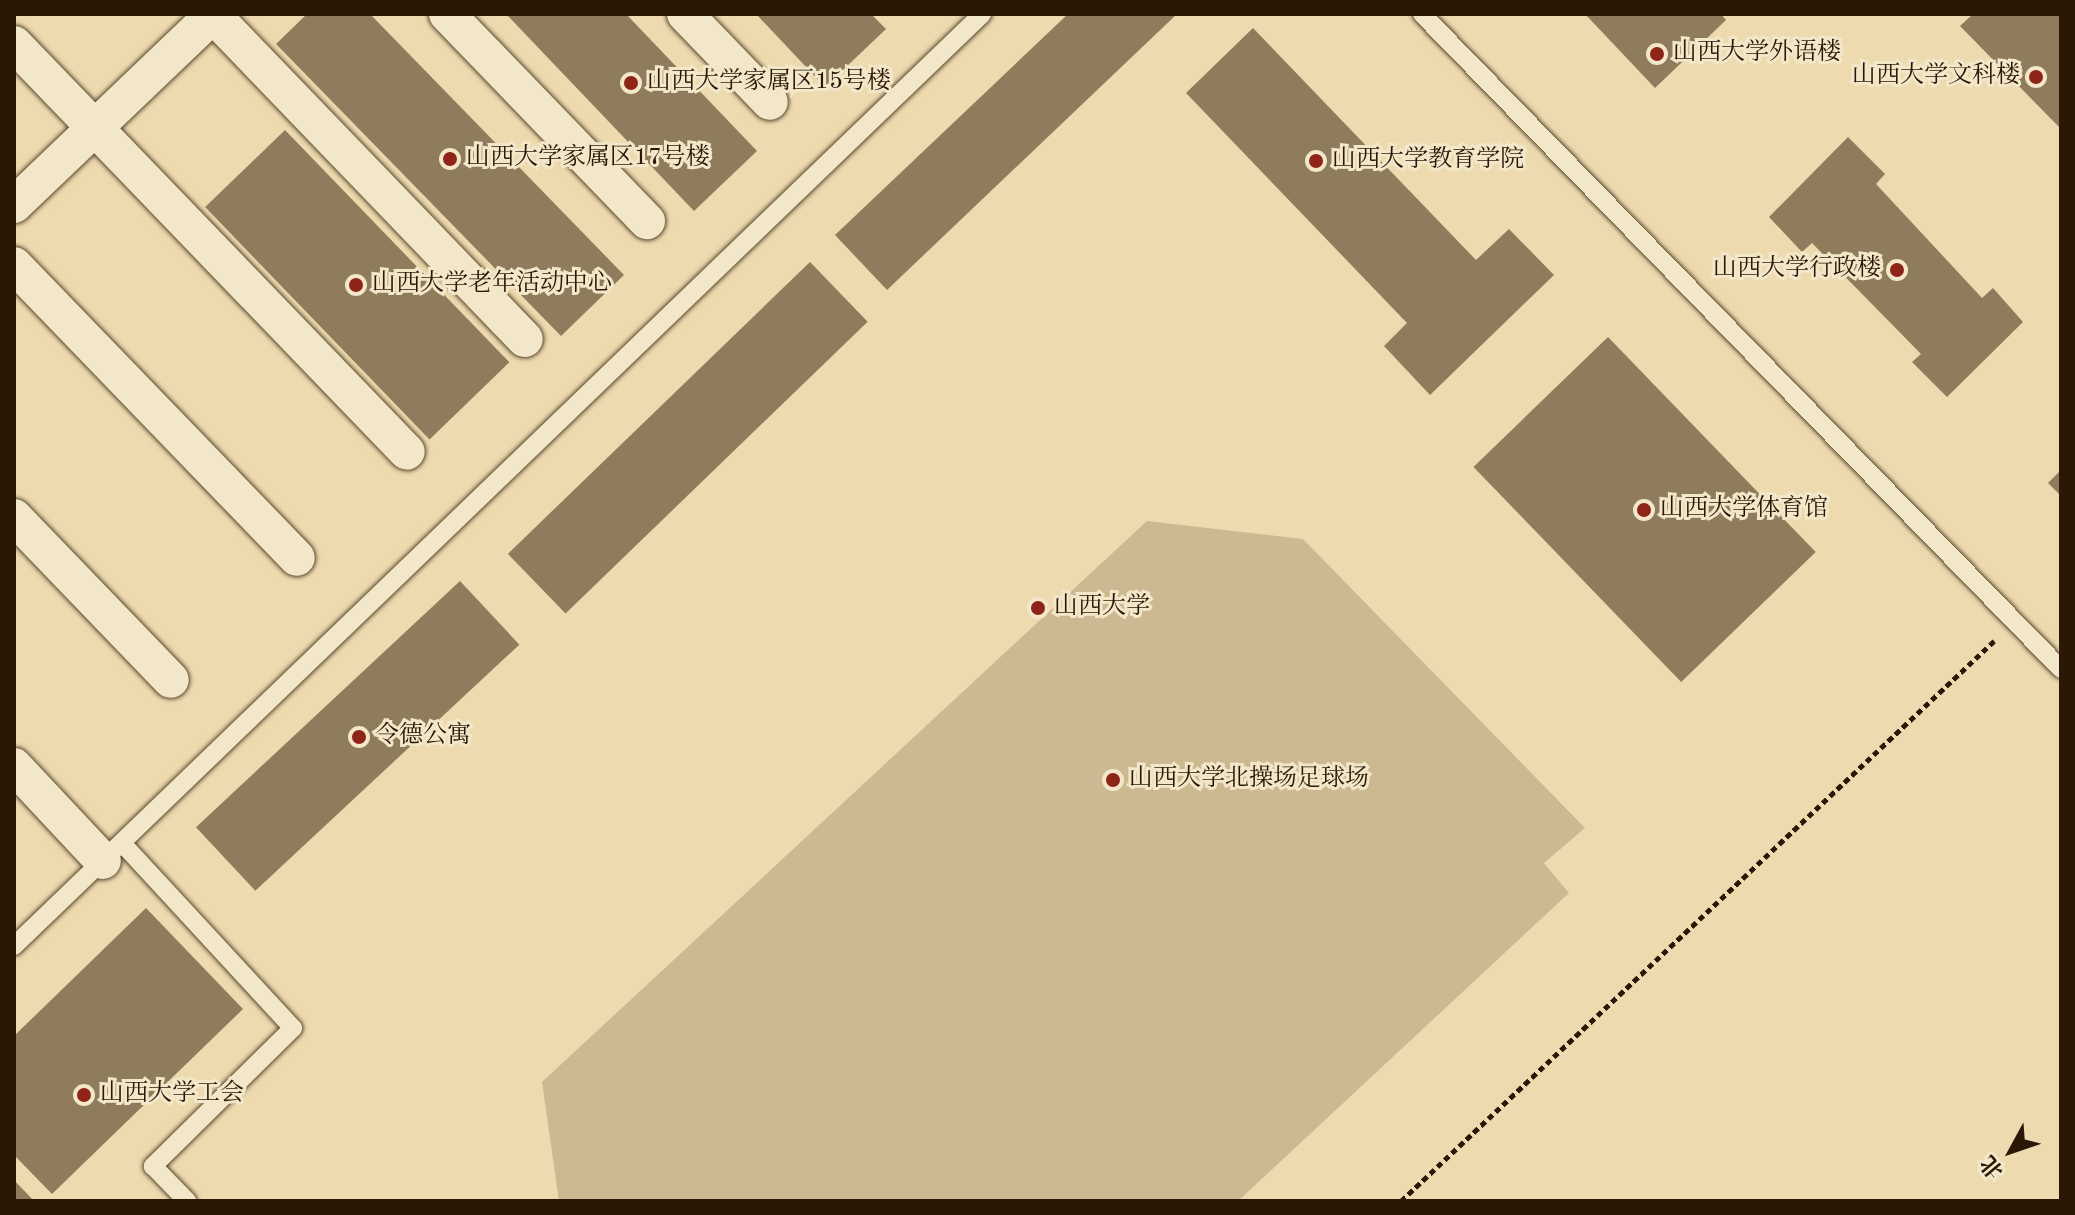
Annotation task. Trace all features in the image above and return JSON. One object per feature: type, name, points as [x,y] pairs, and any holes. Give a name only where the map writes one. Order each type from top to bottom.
[{"type":"street","points":[[14,205],[213,14],[525,339]]},
{"type":"street","points":[[447,14],[647,221]]},
{"type":"street","points":[[685,14],[770,102]]},
{"type":"street","points":[[14,44],[407,452]]},
{"type":"street","points":[[14,265],[297,558]]},
{"type":"street","points":[[14,517],[171,680]]},
{"type":"street","points":[[14,766],[46,800],[112,852]]},
{"type":"lane","points":[[14,946],[982,14]]},
{"type":"lane","points":[[1422,14],[2061,669]]},
{"type":"lane","points":[[112,852],[293,1028],[153,1166],[187,1201]]},
{"type":"path","points":[[1401,1201],[2015,622]]},
{"type":"shaded area","points":[[1147,521],[1303,539],[1585,828],[1544,863],[1569,893],[1238,1201],[559,1201],[542,1082]]},
{"type":"building","name":"山西大学家属区17号楼","points":[[307,14],[370,14],[624,275],[561,336],[276,44]]},
{"type":"building","name":"山西大学家属区15号楼","points":[[506,14],[626,14],[757,151],[694,211]]},
{"type":"building","points":[[756,14],[871,14],[886,29],[825,87]]},
{"type":"building","points":[[1068,14],[1177,14],[887,290],[835,235]]},
{"type":"building","name":"山西大学外语楼","points":[[1585,14],[1721,14],[1726,20],[1655,88]]},
{"type":"building","name":"山西大学文科楼","points":[[1973,14],[2061,14],[2061,129],[1960,26]]},
{"type":"building","name":"山西大学教育学院","points":[[1253,28],[1476,260],[1509,229],[1554,275],[1430,395],[1384,346],[1407,323],[1186,93]]},
{"type":"building","name":"山西大学老年活动中心","points":[[285,130],[509,362],[430,439],[205,207]]},
{"type":"building","name":"山西大学行政楼","points":[[1848,137],[1885,174],[1876,184],[1982,298],[1993,288],[2023,322],[1947,397],[1912,362],[1921,354],[1812,243],[1802,252],[1769,217]]},
{"type":"building","points":[[810,262],[868,322],[566,613],[508,554]]},
{"type":"building","name":"山西大学体育馆","points":[[1608,337],[1816,552],[1681,682],[1473,467]]},
{"type":"building","points":[[2061,470],[2061,496],[2048,483]]},
{"type":"building","name":"令德公寓","points":[[460,581],[519,645],[255,891],[196,827]]},
{"type":"building","name":"山西大学工会","points":[[146,908],[243,1009],[52,1194],[14,1155],[14,1036]]},
{"type":"building","points":[[14,1180],[34,1201],[14,1201]]},
{"type":"place","name":"山西大学外语楼","points":[[1657,54]]},
{"type":"place","name":"山西大学文科楼","points":[[2036,77]]},
{"type":"place","name":"山西大学家属区15号楼","points":[[631,83]]},
{"type":"place","name":"山西大学家属区17号楼","points":[[450,159]]},
{"type":"place","name":"山西大学教育学院","points":[[1316,161]]},
{"type":"place","name":"山西大学行政楼","points":[[1897,270]]},
{"type":"place","name":"山西大学老年活动中心","points":[[356,285]]},
{"type":"place","name":"山西大学体育馆","points":[[1644,510]]},
{"type":"place","name":"山西大学","points":[[1038,608]]},
{"type":"place","name":"令德公寓","points":[[359,737]]},
{"type":"place","name":"山西大学北操场足球场","points":[[1113,780]]},
{"type":"place","name":"山西大学工会","points":[[84,1095]]}]
